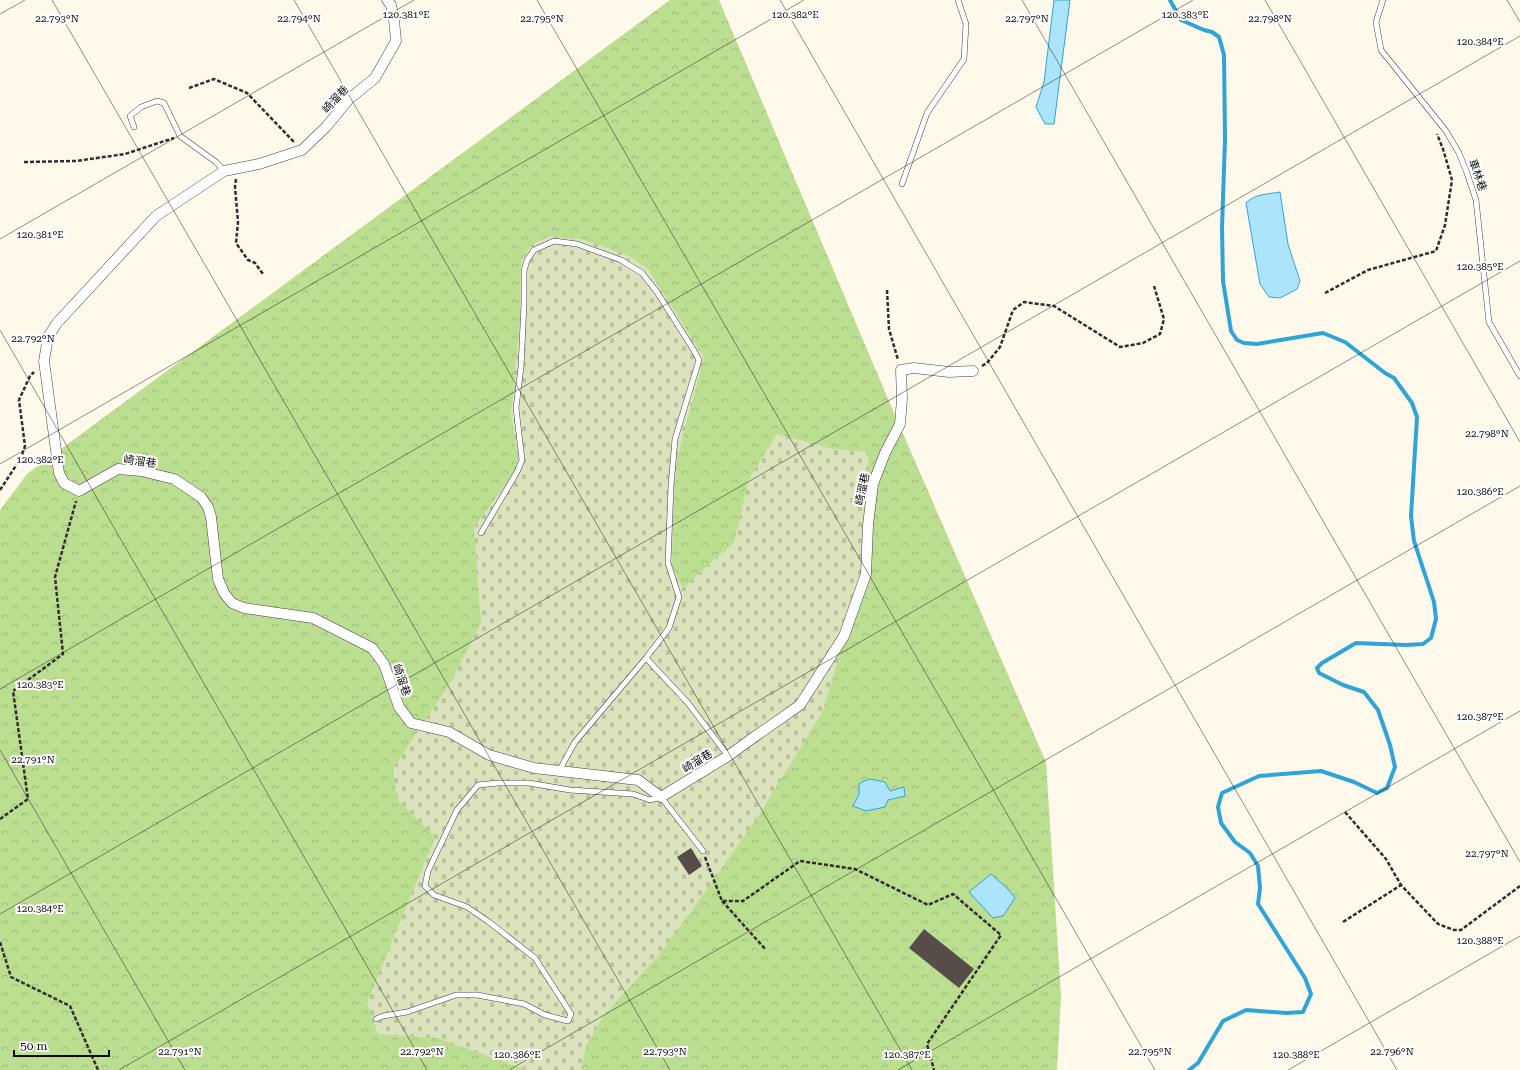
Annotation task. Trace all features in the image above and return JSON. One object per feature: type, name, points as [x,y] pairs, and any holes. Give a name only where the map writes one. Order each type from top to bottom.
[{"type":"street","name":"崎溜巷","points":[[387,0],[391,5],[396,41],[375,78],[349,99],[326,127],[302,150],[259,164],[224,171],[156,216],[57,323],[48,337],[44,361],[59,473],[64,483],[79,491],[118,470],[141,471],[174,479],[201,496],[208,507],[211,517],[218,579],[224,593],[232,603],[244,608],[313,618],[372,648],[384,664],[399,707],[411,723],[449,732],[489,755],[534,768],[558,772],[638,780],[661,797],[728,756],[800,706],[844,636],[866,574],[868,525],[873,484],[885,453],[900,424],[902,399],[901,370]]},
{"type":"street","points":[[901,370],[914,368],[949,372],[973,371]]},
{"type":"lane","points":[[902,184],[927,113],[964,59],[966,24],[958,0]]},
{"type":"lane","name":"車林巷","points":[[1383,0],[1376,22],[1381,50],[1446,131],[1459,153],[1467,173],[1476,200],[1489,322],[1520,376]]},
{"type":"lane","points":[[134,128],[130,116],[141,108],[157,101],[164,103],[180,136],[216,162],[224,171]]},
{"type":"lane","points":[[481,533],[517,472],[522,460],[516,408],[521,367],[524,271],[527,260],[534,250],[554,241],[577,244],[621,260],[642,273],[658,292],[699,360],[674,440],[668,563],[679,597],[669,628],[646,658],[575,742],[558,772]]},
{"type":"lane","points":[[646,658],[688,703],[728,756]]},
{"type":"lane","points":[[376,1019],[383,1016],[407,1012],[456,995],[477,995],[524,1004],[545,1015],[568,1021],[571,1014],[535,958],[467,907],[434,895],[425,886],[428,872],[457,810],[478,785],[498,783],[529,783],[570,790],[633,794],[650,800],[661,797],[703,851]]},
{"type":"path","points":[[189,88],[214,79],[248,93],[302,150]]},
{"type":"path","points":[[1325,292],[1368,270],[1436,251],[1445,225],[1452,180],[1443,149],[1434,129]]},
{"type":"path","points":[[24,162],[76,161],[124,154],[180,136]]},
{"type":"path","points":[[237,168],[235,187],[238,222],[236,242],[248,260],[255,263],[263,274]]},
{"type":"path","points":[[973,371],[987,363],[1000,347],[1013,310],[1024,302],[1054,306],[1120,346],[1143,343],[1160,334],[1164,319],[1154,286]]},
{"type":"path","points":[[887,290],[889,329],[901,370]]},
{"type":"path","points":[[0,490],[21,458],[25,446],[19,400],[30,376],[44,361]]},
{"type":"path","points":[[0,819],[28,799],[13,691],[62,654],[55,577],[79,491]]},
{"type":"path","points":[[1346,812],[1386,859],[1402,885],[1438,924],[1454,930],[1461,930],[1520,886]]},
{"type":"path","points":[[703,851],[722,901],[766,950]]},
{"type":"path","points":[[722,901],[743,901],[800,861],[855,869],[928,905],[953,894],[1001,935],[927,1044],[934,1070]]},
{"type":"path","points":[[1343,922],[1402,885]]},
{"type":"path","points":[[0,942],[11,977],[70,1006],[98,1070]]},
{"type":"green space","points":[[670,0],[719,0],[894,413],[1046,762],[1061,996],[1057,1070],[0,1070],[0,510],[27,474]]},
{"type":"green space","points":[[550,236],[581,239],[625,254],[647,268],[704,357],[677,459],[673,514],[672,566],[683,588],[734,542],[749,479],[777,434],[833,449],[868,452],[870,580],[843,644],[822,713],[757,818],[693,909],[658,956],[603,1016],[586,1046],[581,1070],[527,1070],[437,1038],[378,1034],[367,1003],[435,837],[397,799],[393,769],[452,680],[481,623],[474,528],[511,477],[518,458],[511,414],[520,318],[521,261],[531,245]]},
{"type":"water","points":[[1054,0],[1070,0],[1054,124],[1045,124],[1036,107],[1044,82]]},
{"type":"water","points":[[1280,192],[1288,244],[1300,281],[1297,289],[1280,298],[1269,297],[1260,284],[1246,203],[1257,196]]},
{"type":"water","points":[[870,779],[885,782],[890,791],[904,787],[905,796],[888,800],[885,807],[866,811],[853,806],[859,794],[859,784]]},
{"type":"water","points":[[991,874],[1009,890],[1015,898],[1003,916],[993,918],[969,892]]},
{"type":"building","points":[[691,848],[702,866],[689,875],[677,857]]},
{"type":"building","points":[[924,929],[974,969],[959,988],[909,948]]},
{"type":"waterway","points":[[1170,0],[1181,20],[1212,32],[1219,37],[1224,55],[1225,139],[1222,228],[1223,281],[1231,331],[1237,340],[1244,343],[1257,344],[1323,333],[1345,342],[1385,373],[1394,378],[1412,403],[1417,417],[1411,516],[1414,541],[1434,602],[1436,619],[1431,638],[1423,644],[1406,645],[1356,643],[1322,663],[1317,668],[1319,673],[1343,685],[1364,692],[1378,710],[1390,745],[1395,767],[1387,788],[1377,793],[1354,782],[1321,771],[1259,776],[1222,793],[1218,807],[1221,823],[1235,842],[1250,853],[1258,866],[1260,888],[1258,904],[1305,978],[1311,994],[1303,1012],[1286,1013],[1246,1010],[1223,1021],[1198,1063],[1189,1070]]}]
